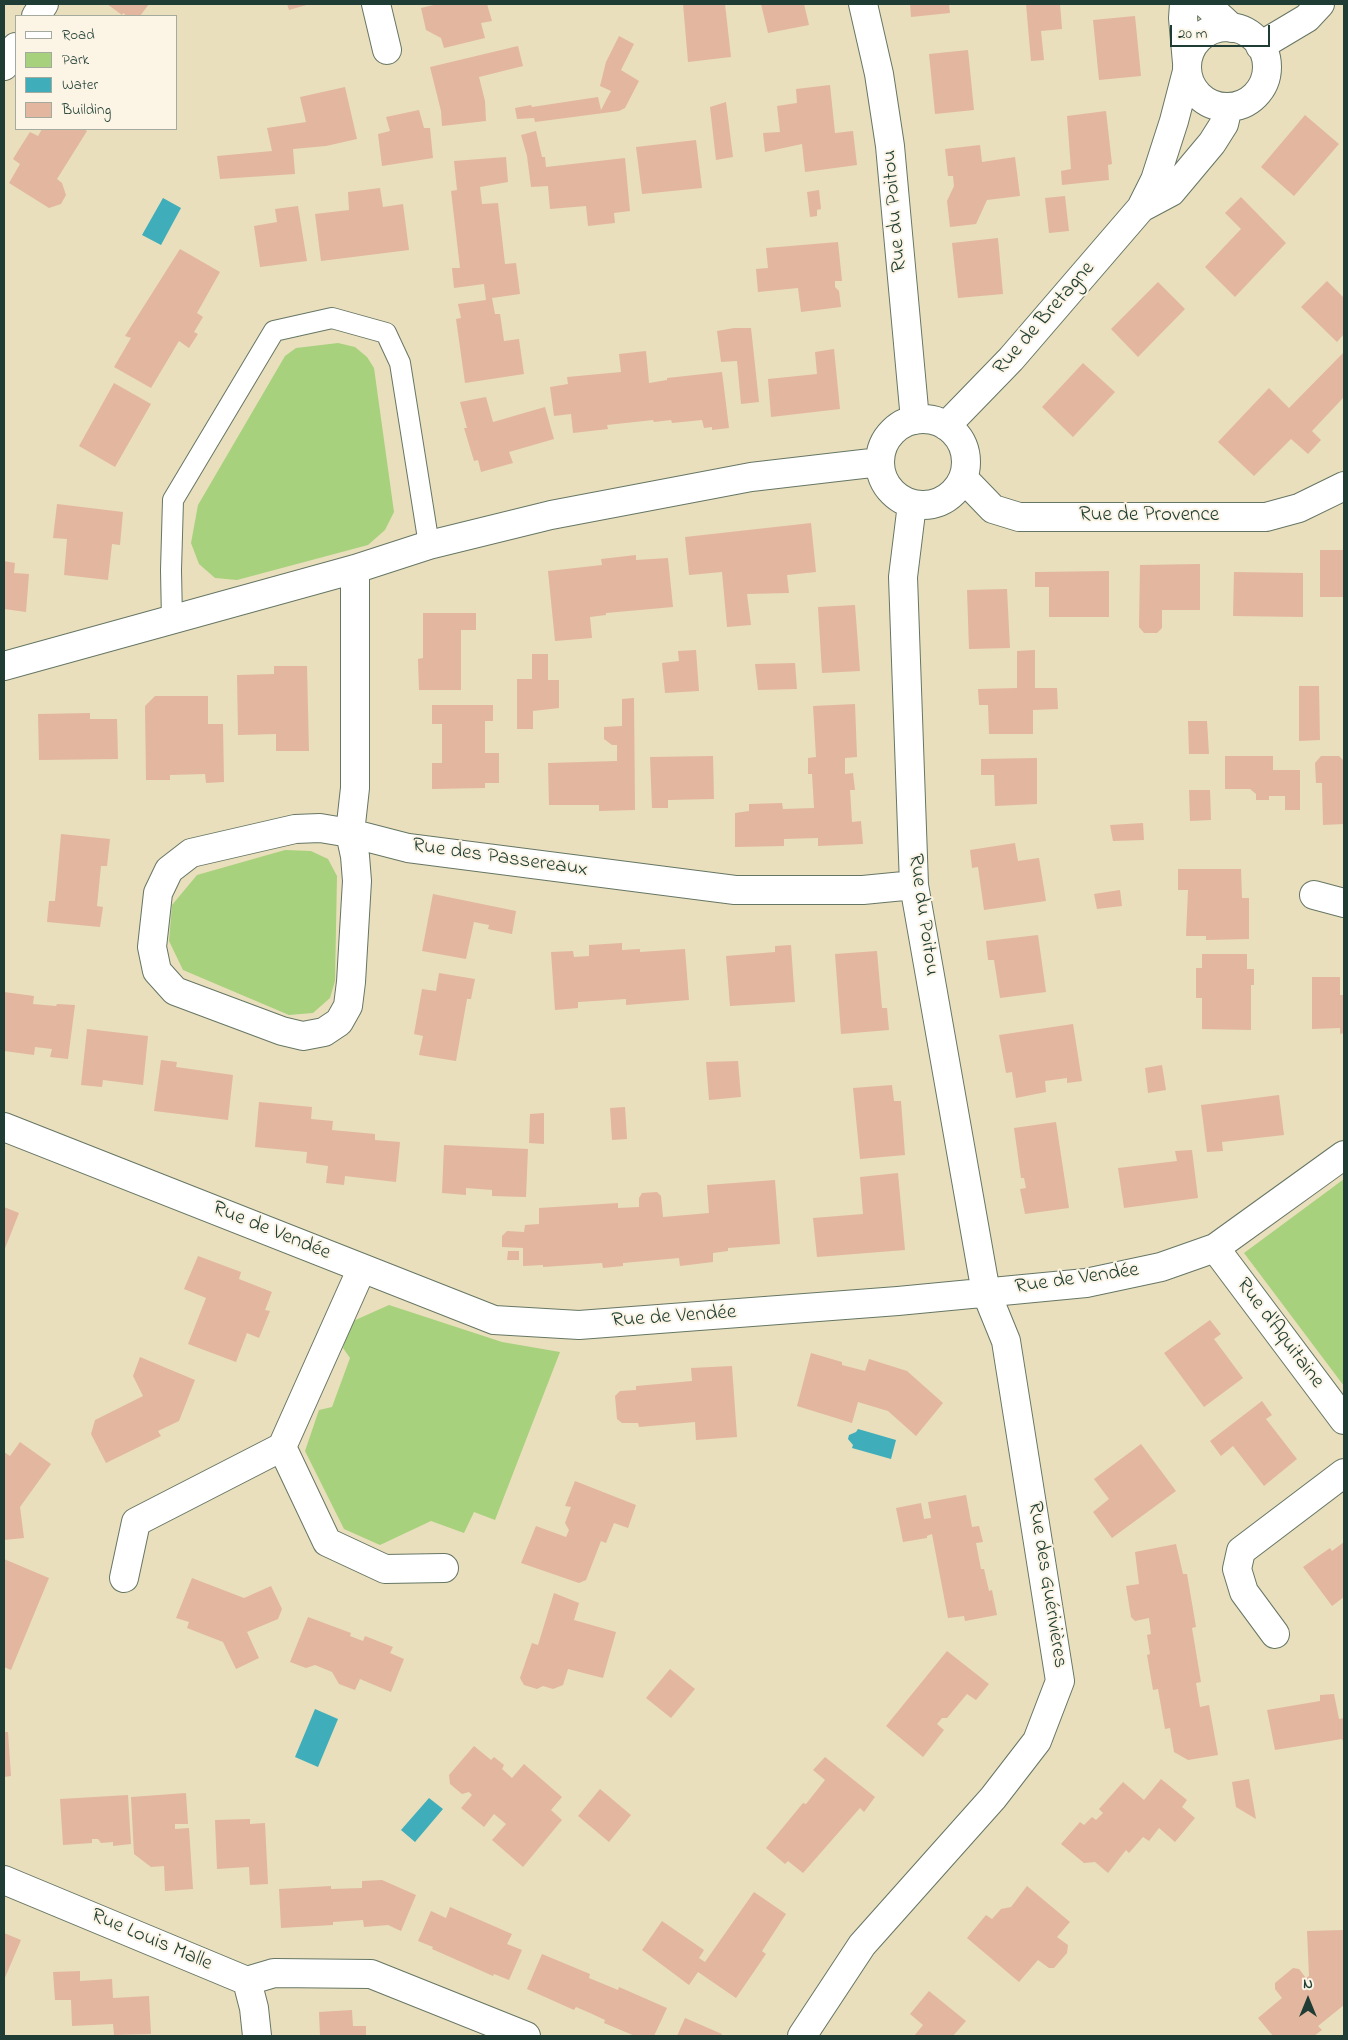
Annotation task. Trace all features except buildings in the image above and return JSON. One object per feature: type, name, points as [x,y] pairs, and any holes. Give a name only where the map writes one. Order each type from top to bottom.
[{"type":"street","points":[[37,15],[44,4]]},
{"type":"street","points":[[376,4],[387,50]]},
{"type":"street","name":"Rue du Poitou","points":[[863,4],[879,74],[890,146],[915,420]]},
{"type":"street","points":[[1184,4],[1183,18],[1187,67],[1190,83],[1196,93],[1205,101],[1216,106],[1228,107],[1240,105],[1250,100],[1262,86],[1267,68],[1265,57],[1253,37],[1243,31],[1232,28],[1220,28],[1208,32],[1198,40],[1191,51],[1187,67]]},
{"type":"street","points":[[1206,4],[1232,28]]},
{"type":"street","points":[[1260,46],[1307,18],[1320,4]]},
{"type":"street","points":[[4,66],[15,48]]},
{"type":"street","name":"Rue de Bretagne","points":[[946,426],[1011,359],[1141,208],[1158,172],[1174,121],[1187,67]]},
{"type":"street","name":"Rue de Bretagne","points":[[1141,208],[1171,192],[1212,143],[1224,124],[1228,107]]},
{"type":"street","points":[[915,420],[928,420],[946,426],[956,435],[963,446],[966,466],[963,478],[951,495],[939,502],[926,505],[912,504],[900,498],[889,488],[883,476],[880,462],[884,445],[890,435],[899,427],[915,420]]},
{"type":"street","points":[[4,666],[355,569],[429,545],[552,515],[750,477],[880,462]]},
{"type":"street","name":"Rue de Provence","points":[[963,478],[993,509],[1019,517],[1266,516],[1299,508],[1344,486]]},
{"type":"street","name":"Rue du Poitou","points":[[912,504],[903,576],[914,885],[986,1292]]},
{"type":"street","points":[[350,832],[356,788],[355,569]]},
{"type":"street","name":"Rue des Passereaux","points":[[350,832],[355,856],[357,881],[348,1006],[339,1022],[324,1032],[303,1036],[282,1031],[175,991],[157,971],[152,947],[158,892],[169,870],[191,852],[294,829],[320,828],[350,832],[408,848],[735,890],[862,890],[914,885]]},
{"type":"street","points":[[1314,895],[1344,903]]},
{"type":"street","name":"Rue de Vendée","points":[[4,1126],[494,1320],[580,1325],[898,1301],[1086,1284],[1161,1267],[1215,1248],[1344,1155]]},
{"type":"street","name":"Rue d'Aquitaine","points":[[1215,1248],[1344,1420]]},
{"type":"street","points":[[124,1578],[136,1522],[282,1447],[362,1268]]},
{"type":"street","name":"Rue des Guérivières","points":[[802,2036],[862,1945],[993,1798],[1037,1741],[1060,1681],[1006,1341],[986,1292]]},
{"type":"street","points":[[282,1447],[327,1542],[385,1569],[444,1568]]},
{"type":"street","points":[[1275,1634],[1244,1592],[1237,1570],[1241,1551],[1344,1473]]},
{"type":"street","name":"Rue Louis Malle","points":[[4,1880],[247,1982]]},
{"type":"street","points":[[257,2036],[254,2008],[247,1982],[274,1973],[371,1974],[526,2036]]},
{"type":"lane","points":[[172,620],[171,570],[174,500],[274,331],[332,318],[386,333],[400,363],[429,545]]},
{"type":"green space","points":[[338,343],[355,347],[367,357],[374,368],[394,512],[385,530],[368,545],[237,580],[215,578],[199,564],[191,543],[198,505],[285,356],[296,348]]},
{"type":"green space","points":[[285,850],[311,851],[328,859],[337,876],[335,981],[330,998],[313,1013],[289,1015],[183,970],[169,941],[172,905],[197,875]]},
{"type":"green space","points":[[1344,1179],[1344,1386],[1244,1253]]},
{"type":"green space","points":[[389,1305],[502,1342],[560,1352],[495,1520],[474,1512],[464,1533],[431,1521],[380,1545],[344,1529],[305,1451],[319,1410],[332,1407],[350,1358],[343,1348],[351,1322]]},
{"type":"water","points":[[163,198],[181,208],[161,245],[142,235]]},
{"type":"water","points":[[858,1429],[896,1440],[891,1459],[852,1448],[853,1445],[848,1439],[849,1435]]},
{"type":"water","points":[[315,1709],[338,1719],[318,1767],[295,1757]]},
{"type":"water","points":[[429,1798],[443,1809],[415,1842],[401,1830]]}]
